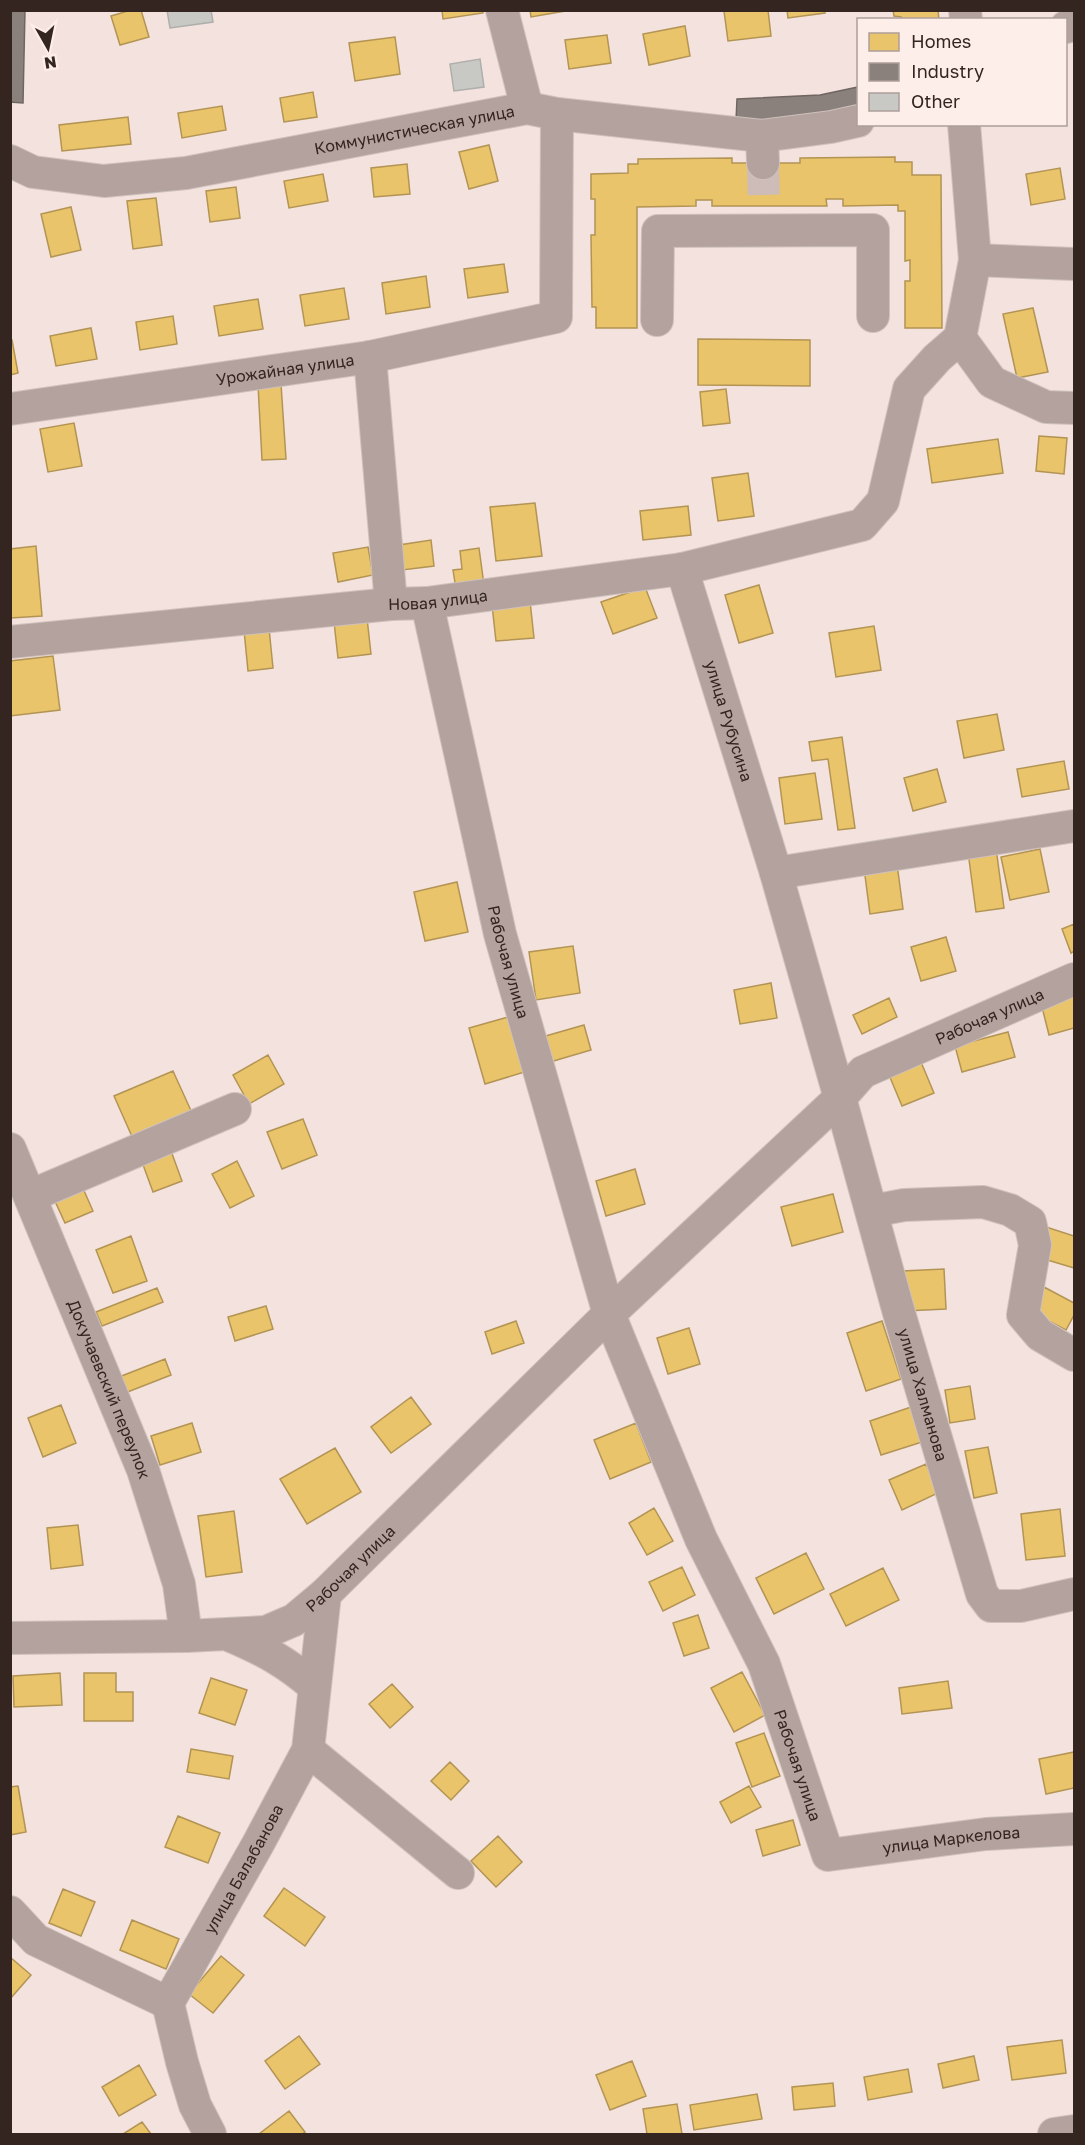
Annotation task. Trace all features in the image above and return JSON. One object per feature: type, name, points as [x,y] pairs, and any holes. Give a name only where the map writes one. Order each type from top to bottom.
[{"type":"street","points":[[502,10],[526,108]]},
{"type":"street","name":"Коммунистическая улица","points":[[10,161],[33,172],[104,181],[186,174],[526,108],[763,150],[831,127],[857,121]]},
{"type":"street","name":"Урожайная улица","points":[[10,410],[370,357],[556,317],[557,114]]},
{"type":"street","points":[[964,126],[975,260],[960,338],[992,382],[1046,407],[1074,408]]},
{"type":"street","points":[[657,320],[658,231],[764,218],[873,231],[873,316]]},
{"type":"street","points":[[975,260],[1074,264]]},
{"type":"street","name":"Новая улица","points":[[10,642],[391,604],[427,603],[682,569],[862,525],[883,501],[909,389],[937,358],[960,338]]},
{"type":"street","points":[[370,357],[391,604]]},
{"type":"street","name":"улица Рубусина","points":[[682,569],[776,873],[840,1098]]},
{"type":"street","name":"Рабочая улица","points":[[427,603],[500,934],[609,1314],[700,1539],[764,1664],[828,1855]]},
{"type":"street","points":[[776,873],[1074,826]]},
{"type":"street","name":"Рабочая улица","points":[[10,1638],[229,1635],[266,1632],[294,1620],[325,1594],[609,1314],[840,1098],[863,1072],[1074,979]]},
{"type":"street","name":"улица Халманова","points":[[840,1098],[898,1313],[982,1594],[991,1606],[1021,1606],[1074,1594]]},
{"type":"street","points":[[30,1196],[235,1110]]},
{"type":"street","name":"Докучаевский переулок","points":[[10,1149],[143,1470],[179,1584],[186,1636]]},
{"type":"street","points":[[872,1211],[904,1205],[983,1202],[1010,1210],[1030,1222],[1035,1245],[1023,1315],[1040,1335],[1074,1355]]},
{"type":"street","name":"улица Балабанова","points":[[168,2003],[308,1750],[325,1594]]},
{"type":"street","points":[[229,1635],[260,1648],[291,1666],[314,1686]]},
{"type":"street","points":[[308,1750],[458,1873]]},
{"type":"street","name":"улица Маркелова","points":[[828,1855],[986,1834],[1074,1829]]},
{"type":"street","points":[[10,1912],[36,1940],[168,2003],[195,2105],[210,2134]]},
{"type":"street","points":[[1054,2134],[1074,2131]]},
{"type":"building: Homes","points":[[131,10],[141,10],[149,37],[120,45],[111,16]]},
{"type":"building: Homes","points":[[442,10],[482,10],[483,13],[443,19]]},
{"type":"building: Homes","points":[[530,10],[565,10],[565,11],[531,17]]},
{"type":"building: Homes","points":[[768,10],[771,36],[728,41],[724,11]]},
{"type":"building: Homes","points":[[787,10],[825,10],[825,13],[788,18]]},
{"type":"building: Homes","points":[[893,10],[938,10],[939,18],[901,18],[894,16]]},
{"type":"building: Homes","points":[[685,26],[690,56],[649,65],[643,34]]},
{"type":"building: Homes","points":[[607,35],[611,63],[569,69],[565,40]]},
{"type":"building: Homes","points":[[395,37],[400,74],[355,81],[349,43]]},
{"type":"building: Homes","points":[[313,92],[317,117],[284,122],[280,98]]},
{"type":"building: Homes","points":[[222,106],[226,130],[182,138],[178,113]]},
{"type":"building: Homes","points":[[128,117],[131,144],[62,151],[59,125]]},
{"type":"building: Homes","points":[[489,145],[498,181],[469,189],[459,152]]},
{"type":"building: Homes","points":[[895,157],[895,162],[912,162],[912,175],[941,175],[942,328],[905,328],[905,281],[910,281],[910,260],[905,261],[905,211],[898,211],[898,205],[843,206],[843,199],[826,199],[827,206],[712,206],[712,200],[696,200],[696,206],[637,207],[637,328],[596,328],[596,307],[592,307],[591,235],[595,235],[595,199],[591,199],[591,174],[628,173],[628,164],[638,164],[638,159],[732,158],[732,163],[800,163],[800,158]]},
{"type":"building: Homes","points":[[407,164],[410,194],[374,197],[371,168]]},
{"type":"building: Homes","points":[[1060,168],[1065,199],[1031,205],[1026,174]]},
{"type":"building: Homes","points":[[323,174],[328,201],[289,208],[284,181]]},
{"type":"building: Homes","points":[[236,187],[240,218],[210,222],[206,191]]},
{"type":"building: Homes","points":[[156,198],[162,245],[133,249],[127,201]]},
{"type":"building: Homes","points":[[71,207],[81,250],[51,257],[41,214]]},
{"type":"building: Homes","points":[[504,264],[508,292],[468,298],[464,269]]},
{"type":"building: Homes","points":[[426,276],[430,307],[386,314],[382,283]]},
{"type":"building: Homes","points":[[344,288],[349,319],[305,326],[300,295]]},
{"type":"building: Homes","points":[[258,299],[263,329],[219,336],[214,306]]},
{"type":"building: Homes","points":[[1033,308],[1048,372],[1017,378],[1003,314]]},
{"type":"building: Homes","points":[[173,316],[177,344],[140,350],[136,322]]},
{"type":"building: Homes","points":[[91,328],[97,359],[56,366],[50,336]]},
{"type":"building: Homes","points":[[698,339],[810,340],[810,386],[698,385]]},
{"type":"building: Homes","points":[[12,340],[18,373],[10,375],[10,341]]},
{"type":"building: Homes","points":[[281,384],[286,459],[262,460],[258,385]]},
{"type":"building: Homes","points":[[726,389],[730,423],[703,426],[700,392]]},
{"type":"building: Homes","points":[[74,423],[82,466],[48,472],[40,429]]},
{"type":"building: Homes","points":[[1039,436],[1067,438],[1064,474],[1036,471]]},
{"type":"building: Homes","points":[[998,439],[1003,473],[932,483],[927,449]]},
{"type":"building: Homes","points":[[748,473],[754,516],[718,521],[712,478]]},
{"type":"building: Homes","points":[[535,503],[542,556],[496,561],[490,507]]},
{"type":"building: Homes","points":[[688,506],[691,535],[643,540],[640,511]]},
{"type":"building: Homes","points":[[431,540],[434,566],[402,570],[399,545]]},
{"type":"building: Homes","points":[[36,546],[42,616],[11,618],[10,549]]},
{"type":"building: Homes","points":[[368,547],[373,575],[338,582],[333,553]]},
{"type":"building: Homes","points":[[479,548],[484,585],[456,589],[453,570],[462,569],[460,551]]},
{"type":"building: Homes","points":[[759,585],[773,633],[739,643],[725,595]]},
{"type":"building: Homes","points":[[645,587],[657,618],[613,634],[601,602]]},
{"type":"building: Homes","points":[[530,601],[534,638],[496,641],[492,605]]},
{"type":"building: Homes","points":[[367,618],[371,654],[338,658],[334,622]]},
{"type":"building: Homes","points":[[874,626],[881,670],[836,677],[829,633]]},
{"type":"building: Homes","points":[[269,628],[273,668],[248,671],[244,630]]},
{"type":"building: Homes","points":[[53,656],[60,710],[10,716],[10,661]]},
{"type":"building: Homes","points":[[997,714],[1004,750],[964,758],[957,721]]},
{"type":"building: Homes","points":[[842,737],[855,828],[838,830],[828,759],[812,761],[809,742]]},
{"type":"building: Homes","points":[[1064,761],[1069,789],[1022,797],[1017,769]]},
{"type":"building: Homes","points":[[937,769],[946,802],[913,811],[904,778]]},
{"type":"building: Homes","points":[[815,773],[822,819],[785,824],[779,778]]},
{"type":"building: Homes","points":[[996,848],[1004,908],[976,912],[968,852]]},
{"type":"building: Homes","points":[[1040,849],[1049,892],[1010,900],[1001,857]]},
{"type":"building: Homes","points":[[897,864],[903,909],[870,914],[864,868]]},
{"type":"building: Homes","points":[[457,882],[468,932],[425,941],[414,892]]},
{"type":"building: Homes","points":[[1074,924],[1074,951],[1071,953],[1062,929]]},
{"type":"building: Homes","points":[[946,937],[956,971],[921,981],[911,947]]},
{"type":"building: Homes","points":[[573,946],[580,993],[536,1000],[529,952]]},
{"type":"building: Homes","points":[[771,983],[777,1018],[740,1024],[734,990]]},
{"type":"building: Homes","points":[[1074,994],[1074,1028],[1049,1035],[1041,1003]]},
{"type":"building: Homes","points":[[889,998],[897,1017],[862,1034],[853,1015]]},
{"type":"building: Homes","points":[[515,1015],[531,1070],[485,1084],[469,1028]]},
{"type":"building: Homes","points":[[584,1025],[591,1050],[550,1062],[542,1037]]},
{"type":"building: Homes","points":[[1008,1032],[1015,1057],[962,1072],[955,1046]]},
{"type":"building: Homes","points":[[268,1055],[284,1084],[249,1104],[233,1075]]},
{"type":"building: Homes","points":[[921,1062],[934,1093],[902,1106],[889,1075]]},
{"type":"building: Homes","points":[[173,1071],[193,1115],[134,1141],[114,1096]]},
{"type":"building: Homes","points":[[303,1119],[317,1155],[282,1169],[267,1132]]},
{"type":"building: Homes","points":[[171,1151],[182,1181],[153,1192],[142,1162]]},
{"type":"building: Homes","points":[[237,1161],[254,1196],[230,1208],[212,1174]]},
{"type":"building: Homes","points":[[635,1169],[645,1204],[606,1216],[596,1181]]},
{"type":"building: Homes","points":[[82,1186],[93,1211],[65,1223],[54,1199]]},
{"type":"building: Homes","points":[[833,1194],[843,1232],[792,1246],[781,1207]]},
{"type":"building: Homes","points":[[1043,1226],[1074,1236],[1074,1268],[1034,1256]]},
{"type":"building: Homes","points":[[131,1236],[147,1281],[113,1293],[96,1250]]},
{"type":"building: Homes","points":[[944,1269],[946,1309],[905,1311],[902,1271]]},
{"type":"building: Homes","points":[[1044,1287],[1074,1303],[1074,1315],[1066,1330],[1031,1312]]},
{"type":"building: Homes","points":[[157,1288],[163,1302],[102,1326],[96,1312]]},
{"type":"building: Homes","points":[[266,1306],[273,1329],[235,1341],[228,1317]]},
{"type":"building: Homes","points":[[516,1321],[524,1343],[492,1354],[485,1332]]},
{"type":"building: Homes","points":[[882,1321],[901,1379],[866,1391],[847,1333]]},
{"type":"building: Homes","points":[[689,1328],[700,1364],[668,1374],[657,1338]]},
{"type":"building: Homes","points":[[165,1359],[171,1375],[125,1393],[119,1377]]},
{"type":"building: Homes","points":[[970,1386],[975,1419],[950,1423],[945,1390]]},
{"type":"building: Homes","points":[[411,1397],[431,1424],[391,1453],[371,1427]]},
{"type":"building: Homes","points":[[61,1405],[76,1443],[43,1457],[28,1418]]},
{"type":"building: Homes","points":[[911,1407],[922,1442],[881,1455],[870,1421]]},
{"type":"building: Homes","points":[[192,1423],[201,1452],[160,1465],[151,1436]]},
{"type":"building: Homes","points":[[636,1423],[651,1462],[610,1479],[594,1440]]},
{"type":"building: Homes","points":[[988,1447],[997,1493],[974,1498],[965,1451]]},
{"type":"building: Homes","points":[[335,1448],[361,1492],[307,1524],[280,1479]]},
{"type":"building: Homes","points":[[926,1464],[940,1492],[902,1510],[889,1480]]},
{"type":"building: Homes","points":[[654,1508],[673,1541],[647,1555],[629,1523]]},
{"type":"building: Homes","points":[[1060,1509],[1065,1556],[1026,1560],[1021,1514]]},
{"type":"building: Homes","points":[[234,1511],[242,1572],[206,1577],[198,1516]]},
{"type":"building: Homes","points":[[78,1525],[83,1565],[51,1569],[47,1528]]},
{"type":"building: Homes","points":[[806,1553],[824,1589],[774,1614],[756,1578]]},
{"type":"building: Homes","points":[[682,1567],[695,1595],[663,1611],[649,1582]]},
{"type":"building: Homes","points":[[883,1568],[899,1600],[846,1626],[830,1594]]},
{"type":"building: Homes","points":[[698,1615],[709,1648],[684,1656],[673,1623]]},
{"type":"building: Homes","points":[[742,1672],[765,1715],[734,1732],[711,1688]]},
{"type":"building: Homes","points":[[60,1673],[62,1705],[14,1707],[13,1676]]},
{"type":"building: Homes","points":[[84,1673],[116,1673],[116,1692],[133,1692],[133,1721],[84,1721]]},
{"type":"building: Homes","points":[[211,1678],[247,1690],[235,1725],[199,1713]]},
{"type":"building: Homes","points":[[948,1681],[952,1708],[902,1714],[899,1688]]},
{"type":"building: Homes","points":[[392,1684],[413,1707],[390,1728],[369,1704]]},
{"type":"building: Homes","points":[[764,1733],[780,1776],[752,1787],[736,1743]]},
{"type":"building: Homes","points":[[191,1749],[233,1756],[229,1779],[187,1772]]},
{"type":"building: Homes","points":[[1074,1752],[1074,1788],[1046,1794],[1039,1759]]},
{"type":"building: Homes","points":[[450,1762],[469,1781],[451,1800],[431,1781]]},
{"type":"building: Homes","points":[[18,1786],[26,1832],[10,1835],[10,1787]]},
{"type":"building: Homes","points":[[749,1786],[761,1807],[731,1823],[720,1802]]},
{"type":"building: Homes","points":[[178,1816],[220,1833],[208,1863],[165,1847]]},
{"type":"building: Homes","points":[[793,1820],[800,1845],[763,1856],[756,1830]]},
{"type":"building: Homes","points":[[498,1836],[522,1862],[496,1887],[471,1861]]},
{"type":"building: Homes","points":[[284,1888],[325,1917],[305,1946],[264,1916]]},
{"type":"building: Homes","points":[[63,1889],[95,1902],[81,1936],[49,1923]]},
{"type":"building: Homes","points":[[132,1920],[179,1939],[166,1969],[120,1950]]},
{"type":"building: Homes","points":[[221,1956],[244,1975],[213,2013],[189,1994]]},
{"type":"building: Homes","points":[[10,1957],[31,1975],[10,1999]]},
{"type":"building: Homes","points":[[299,2036],[320,2064],[285,2089],[265,2061]]},
{"type":"building: Homes","points":[[1062,2040],[1066,2073],[1012,2080],[1007,2047]]},
{"type":"building: Homes","points":[[974,2056],[979,2080],[943,2088],[938,2064]]},
{"type":"building: Homes","points":[[632,2061],[646,2096],[610,2110],[596,2075]]},
{"type":"building: Homes","points":[[139,2065],[156,2095],[119,2116],[102,2087]]},
{"type":"building: Homes","points":[[908,2069],[912,2092],[868,2100],[864,2077]]},
{"type":"building: Homes","points":[[833,2083],[835,2106],[794,2110],[792,2087]]},
{"type":"building: Homes","points":[[757,2094],[762,2119],[694,2130],[690,2105]]},
{"type":"building: Homes","points":[[677,2104],[682,2134],[647,2134],[643,2109]]},
{"type":"building: Homes","points":[[289,2111],[305,2132],[302,2134],[259,2134]]},
{"type":"building: Homes","points":[[142,2122],[151,2134],[123,2134]]},
{"type":"building: Industry","points":[[10,10],[25,10],[23,103],[10,102]]},
{"type":"building: Industry","points":[[857,87],[857,109],[820,118],[736,121],[737,99],[820,95]]},
{"type":"building: Other","points":[[167,10],[211,10],[213,22],[170,28]]},
{"type":"building: Other","points":[[480,59],[484,87],[454,91],[450,64]]},
{"type":"tunnel","points":[[763,163],[764,206]]}]
